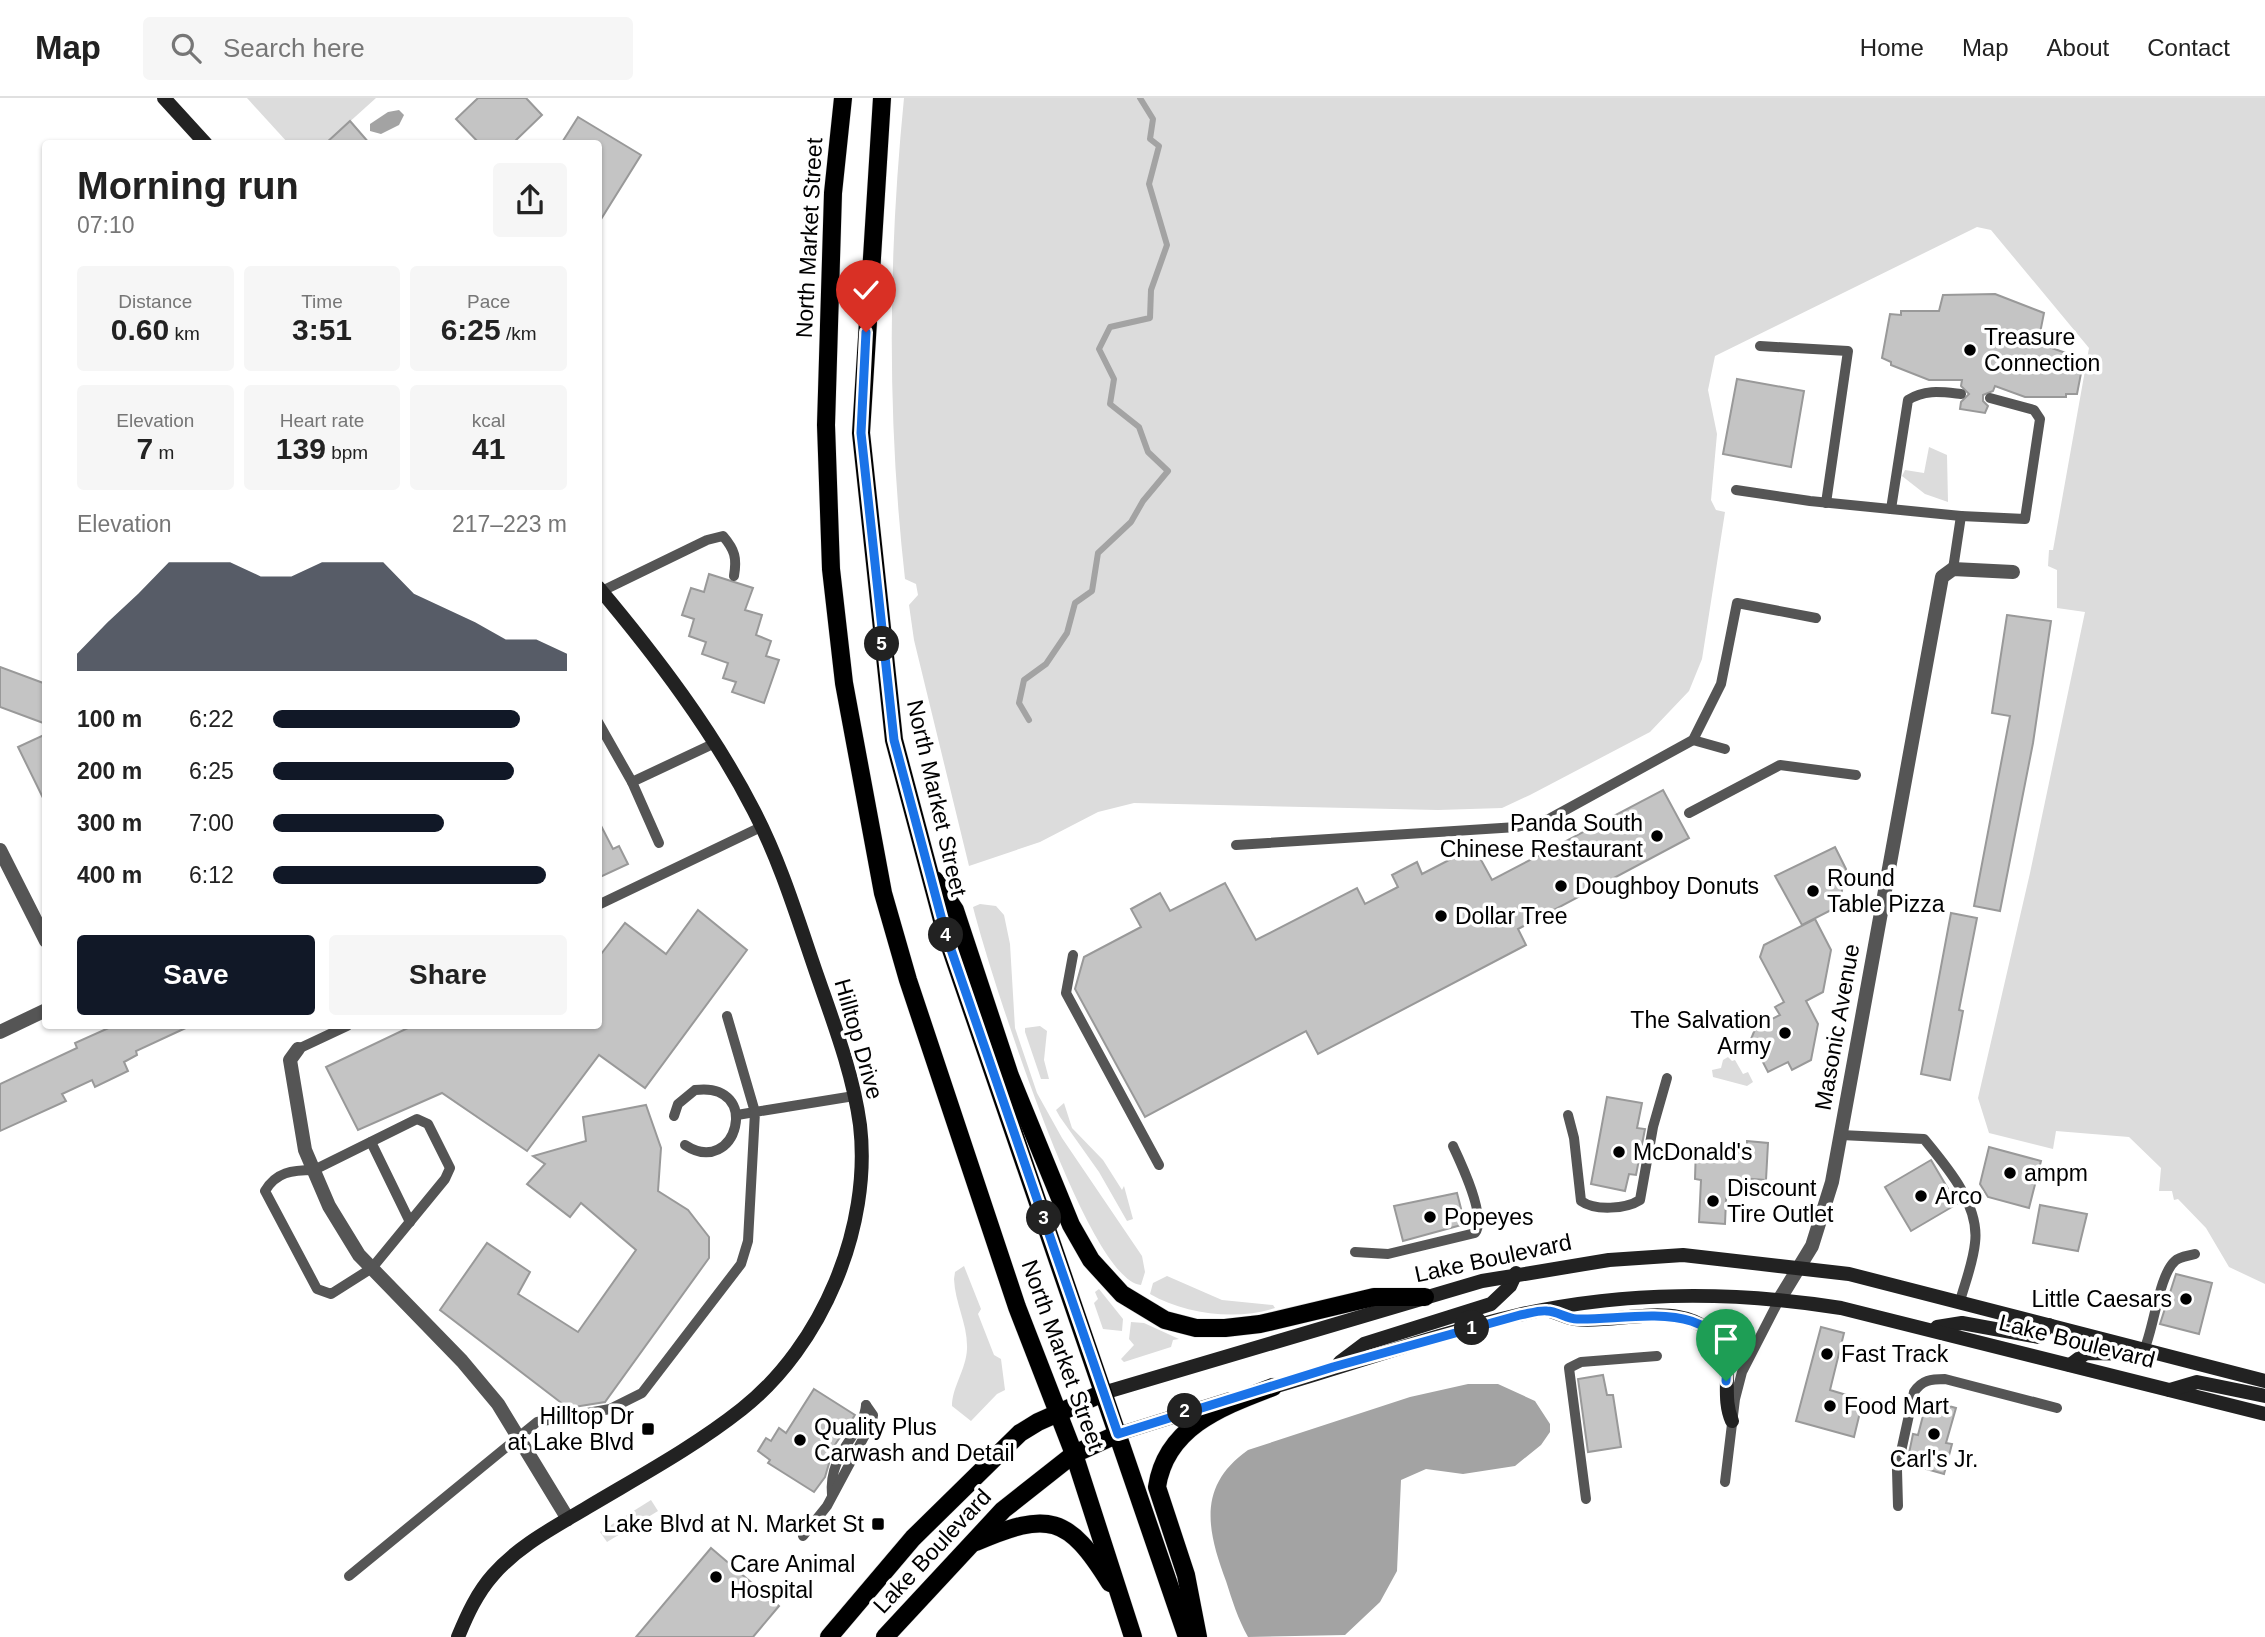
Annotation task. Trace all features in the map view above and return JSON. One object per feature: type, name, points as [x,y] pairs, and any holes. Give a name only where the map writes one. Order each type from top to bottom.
[{"type":"main road","points":[[163,98],[202,140]]},
{"type":"main road","name":"North Market Street","points":[[843,98],[832,193],[826,425],[831,569],[844,683],[883,893],[908,980],[1017,1307],[1074,1454],[1133,1637]]},
{"type":"main road","name":"North Market Street","points":[[882,98],[861,433],[894,740],[946,935],[1187,1637]]},
{"type":"main road","name":"Hilltop Drive","points":[[458,1637],[477,1596],[493,1574],[515,1553],[719,1428],[757,1397],[801,1343],[833,1285],[851,1230],[861,1166],[860,1127],[855,1096],[804,936],[761,827],[715,743],[602,592]]},
{"type":"main road","points":[[925,864],[955,910],[1010,1076],[1071,1225],[1091,1260],[1122,1293],[1165,1320],[1196,1328],[1260,1324],[1374,1297],[1425,1297]]},
{"type":"main road","name":"Lake Boulevard","points":[[829,1637],[913,1538],[1006,1446],[1038,1422],[1103,1392],[1425,1297],[1517,1273],[1609,1260],[1683,1255],[1799,1267],[1861,1277],[1960,1301],[2265,1381]]},
{"type":"main road","points":[[1333,1367],[1364,1344],[1491,1304],[1510,1286],[1517,1273]]},
{"type":"main road","name":"Lake Boulevard","points":[[885,1637],[1003,1510],[1074,1454],[1155,1420],[1333,1367],[1520,1315],[1548,1310],[1652,1297],[1779,1300],[1841,1308],[2265,1414]]},
{"type":"main road","points":[[1548,1310],[1575,1320],[1679,1317],[1706,1327],[1718,1342],[1726,1361],[1726,1401],[1732,1421]]},
{"type":"main road","points":[[1929,1328],[1962,1324],[2039,1337],[2049,1325]]},
{"type":"main road","points":[[2070,1365],[2086,1353],[2159,1354]]},
{"type":"main road","points":[[2170,1390],[2197,1382],[2265,1396]]},
{"type":"main road","points":[[1198,1637],[1186,1575],[1157,1487],[1159,1472],[1172,1445],[1191,1427],[1219,1408],[1273,1387]]},
{"type":"main road","points":[[972,1545],[1031,1521],[1051,1524],[1080,1539],[1124,1604]]},
{"type":"street","points":[[1953,569],[2013,572]]},
{"type":"street","name":"Masonic Avenue","points":[[1779,1300],[1812,1246],[1824,1211],[1841,1135],[1937,600],[1942,577],[1953,569]]},
{"type":"street","points":[[0,850],[42,933]]},
{"type":"street","points":[[0,1032],[42,1012]]},
{"type":"street","points":[[298,1049],[290,1060],[305,1150],[329,1206],[359,1255],[462,1361],[498,1404],[568,1519]]},
{"type":"lane","points":[[1759,346],[1849,351],[1826,503]]},
{"type":"lane","points":[[1891,509],[1908,400],[1916,395],[1934,391],[1961,394]]},
{"type":"lane","points":[[1736,491],[1826,503],[1961,516],[2025,519],[2040,419],[2034,410],[1990,398]]},
{"type":"lane","points":[[1953,569],[1961,516]]},
{"type":"lane","points":[[602,588],[707,540],[723,536],[734,549],[737,562],[734,576]]},
{"type":"lane","points":[[1237,845],[1532,824],[1549,819],[1693,740],[1721,684],[1737,603],[1816,618]]},
{"type":"lane","points":[[602,729],[632,782],[659,843]]},
{"type":"lane","points":[[1693,740],[1725,749]]},
{"type":"lane","points":[[632,782],[715,743]]},
{"type":"lane","points":[[1689,813],[1780,765],[1856,775]]},
{"type":"lane","points":[[602,903],[761,827]]},
{"type":"lane","points":[[1073,956],[1066,993],[1159,1165]]},
{"type":"lane","points":[[349,1576],[516,1436],[537,1422],[610,1409],[642,1393],[741,1264],[748,1241],[755,1112],[727,1016]]},
{"type":"lane","points":[[298,1049],[341,1029]]},
{"type":"lane","points":[[1568,1115],[1574,1138],[1581,1200],[1595,1206],[1634,1203],[1640,1200],[1653,1128],[1667,1078]]},
{"type":"lane","points":[[674,1116],[685,1095],[706,1088],[726,1096],[737,1115],[734,1135],[719,1149],[700,1152],[685,1145]]},
{"type":"lane","points":[[737,1115],[855,1096]]},
{"type":"lane","points":[[417,1119],[428,1124],[450,1168],[445,1180],[372,1268],[331,1294],[317,1289],[265,1191],[272,1178],[295,1170],[314,1170],[371,1142],[417,1119]]},
{"type":"lane","points":[[1841,1135],[1924,1139],[1942,1160],[1970,1204],[1975,1241],[1960,1301]]},
{"type":"lane","points":[[371,1142],[410,1222]]},
{"type":"lane","points":[[1355,1252],[1388,1254],[1475,1233],[1479,1220],[1466,1174],[1453,1146]]},
{"type":"lane","points":[[2144,1350],[2152,1334],[2169,1268],[2179,1258],[2195,1254]]},
{"type":"lane","points":[[1725,1482],[1732,1421],[1744,1367],[1779,1300]]},
{"type":"lane","points":[[1586,1499],[1569,1368],[1581,1362],[1657,1356]]},
{"type":"lane","points":[[1898,1506],[1897,1470],[1917,1387],[1931,1379],[1945,1379],[2057,1408]]},
{"type":"lane","points":[[803,1536],[832,1495],[872,1422],[873,1415],[866,1405]]},
{"type":"shaded area","points":[[247,98],[376,98],[329,140],[285,140]]},
{"type":"shaded area","points":[[904,98],[2265,98],[2265,1284],[2229,1267],[2206,1228],[2178,1199],[2174,1200],[2172,1191],[2159,1191],[2161,1168],[2129,1137],[2056,1131],[2053,1149],[1989,1133],[1978,1098],[2030,873],[2085,612],[2057,608],[2057,570],[2048,566],[2089,348],[1991,230],[1977,227],[1715,356],[1708,390],[1717,434],[1711,500],[1716,510],[1725,512],[1702,659],[1689,691],[1650,732],[1502,808],[1438,810],[1134,803],[1098,812],[1040,842],[969,866],[914,640],[909,605],[918,595],[916,584],[905,579],[899,519],[892,338],[895,218]]},
{"type":"shaded area","points":[[399,110],[404,115],[399,125],[381,134],[370,131],[370,124],[388,112]]},
{"type":"shaded area","points":[[1929,447],[1947,455],[1948,502],[1925,494],[1902,476],[1905,470],[1924,473]]},
{"type":"shaded area","points":[[980,904],[996,906],[1004,915],[1010,944],[1015,1028],[1037,1093],[1062,1138],[1142,1256],[1145,1272],[1141,1285],[1119,1270],[1094,1232],[1067,1178],[997,989],[973,907]]},
{"type":"shaded area","points":[[1040,1026],[1047,1031],[1044,1060],[1049,1079],[1041,1079],[1025,1032],[1025,1028]]},
{"type":"shaded area","points":[[1728,1057],[1732,1061],[1735,1060],[1743,1074],[1748,1072],[1753,1082],[1747,1086],[1713,1077],[1712,1070],[1721,1068],[1723,1060]]},
{"type":"shaded area","points":[[1064,1103],[1072,1128],[1103,1160],[1122,1190],[1124,1186],[1133,1219],[1127,1221],[1099,1172],[1060,1117],[1056,1110]]},
{"type":"shaded area","points":[[964,1266],[981,1309],[978,1314],[994,1355],[1001,1359],[1005,1390],[997,1394],[971,1421],[952,1406],[967,1349],[966,1331],[954,1279],[955,1272]]},
{"type":"shaded area","points":[[1167,1276],[1222,1300],[1273,1305],[1275,1308],[1228,1315],[1195,1311],[1150,1294],[1153,1283]]},
{"type":"shaded area","points":[[1099,1289],[1123,1319],[1122,1331],[1103,1329],[1094,1303],[1098,1299],[1095,1292]]},
{"type":"shaded area","points":[[1131,1322],[1144,1323],[1179,1339],[1173,1340],[1171,1347],[1124,1362],[1121,1359],[1134,1345],[1129,1339]]},
{"type":"shaded area","points":[[1468,1384],[1498,1384],[1535,1401],[1550,1424],[1550,1432],[1541,1445],[1515,1466],[1463,1474],[1426,1469],[1401,1480],[1397,1571],[1380,1602],[1345,1635],[1248,1637],[1219,1562],[1211,1527],[1214,1494],[1220,1478],[1232,1464],[1248,1450],[1410,1397]]},
{"type":"shaded area","points":[[651,1500],[658,1511],[607,1542],[600,1532]]},
{"type":"building","points":[[478,98],[526,98],[542,115],[516,140],[476,140],[456,119]]},
{"type":"building","points":[[578,117],[641,155],[602,218],[602,140],[564,140]]},
{"type":"building","points":[[350,121],[367,140],[329,140]]},
{"type":"building","name":"Treasure Connection","points":[[1995,294],[2044,313],[2038,343],[2074,356],[2073,360],[2083,363],[2077,394],[2066,394],[2066,397],[2025,397],[1995,386],[1993,391],[1983,395],[1983,401],[1988,406],[1985,413],[1960,409],[1961,402],[1969,394],[1961,386],[1962,380],[1929,380],[1891,365],[1891,362],[1882,358],[1890,314],[1901,315],[1901,311],[1939,311],[1943,295]]},
{"type":"building","points":[[1737,379],[1804,391],[1791,467],[1723,454]]},
{"type":"building","points":[[709,574],[753,588],[745,610],[762,615],[756,635],[771,641],[766,656],[779,660],[764,703],[732,692],[736,682],[723,678],[728,663],[702,654],[706,642],[689,636],[694,619],[682,615],[691,588],[704,592]]},
{"type":"building","points":[[2007,615],[2051,621],[2033,743],[2000,911],[1974,906],[2010,716],[1992,713]]},
{"type":"building","points":[[0,667],[42,683],[42,723],[0,707]]},
{"type":"building","points":[[42,736],[42,796],[18,747]]},
{"type":"building","points":[[1663,790],[1689,838],[1518,929],[1526,945],[1318,1054],[1306,1031],[1145,1117],[1075,989],[1084,957],[1141,927],[1131,909],[1160,893],[1170,911],[1225,883],[1256,940],[1357,888],[1365,904],[1398,887],[1392,875],[1417,862],[1422,874],[1474,847],[1492,880]]},
{"type":"building","points":[[602,828],[613,849],[619,846],[628,864],[602,876]]},
{"type":"building","name":"Round Table Pizza","points":[[1835,847],[1846,869],[1839,906],[1802,925],[1775,876]]},
{"type":"building","points":[[698,910],[747,950],[645,1088],[599,1055],[527,1151],[442,1093],[358,1130],[326,1067],[406,1029],[602,1029],[602,953],[625,923],[666,954]]},
{"type":"building","points":[[1951,913],[1977,918],[1959,1010],[1963,1011],[1950,1080],[1921,1074]]},
{"type":"building","points":[[1815,919],[1831,950],[1823,992],[1806,1001],[1818,1024],[1811,1060],[1792,1070],[1788,1062],[1768,1072],[1751,1039],[1756,1027],[1780,1015],[1775,1007],[1784,1002],[1760,957],[1764,945]]},
{"type":"building","points":[[106,1029],[184,1029],[136,1051],[137,1055],[124,1062],[128,1071],[95,1087],[92,1080],[62,1094],[66,1101],[0,1131],[0,1084],[77,1048],[75,1043]]},
{"type":"building","name":"McDonald's","points":[[1607,1097],[1642,1103],[1637,1128],[1645,1129],[1636,1175],[1629,1174],[1625,1191],[1591,1184]]},
{"type":"building","points":[[646,1105],[661,1148],[658,1191],[688,1210],[709,1237],[709,1258],[605,1402],[568,1408],[440,1310],[487,1243],[530,1272],[518,1294],[578,1332],[636,1250],[581,1203],[570,1217],[527,1184],[545,1164],[533,1156],[586,1141],[583,1117]]},
{"type":"building","name":"Discount Tire Outlet","points":[[1747,1141],[1768,1143],[1766,1180],[1727,1177],[1725,1224],[1699,1222],[1701,1180],[1695,1179],[1696,1146],[1747,1148]]},
{"type":"building","name":"ampm","points":[[1989,1147],[2041,1161],[2029,1208],[1988,1197],[1980,1184]]},
{"type":"building","name":"Arco","points":[[1931,1160],[1957,1204],[1911,1231],[1885,1187]]},
{"type":"building","name":"Popeyes","points":[[1457,1193],[1465,1224],[1403,1241],[1394,1206]]},
{"type":"building","points":[[2040,1205],[2087,1214],[2078,1251],[2033,1243]]},
{"type":"building","name":"Little Caesars","points":[[2176,1274],[2212,1283],[2199,1334],[2160,1324]]},
{"type":"building","points":[[1821,1327],[1844,1333],[1830,1390],[1863,1400],[1854,1437],[1796,1421]]},
{"type":"building","points":[[1603,1375],[1607,1395],[1613,1395],[1621,1447],[1588,1452],[1578,1379]]},
{"type":"building","name":"Quality Plus Carwash and Detail","points":[[814,1389],[855,1415],[826,1458],[830,1460],[825,1477],[814,1492],[768,1463],[770,1460],[758,1451],[766,1438],[771,1441],[779,1428],[786,1433]]},
{"type":"building","name":"Carl's Jr.","points":[[1927,1400],[1956,1408],[1946,1443],[1952,1444],[1944,1474],[1923,1468],[1925,1463],[1908,1458],[1913,1434],[1918,1435]]},
{"type":"building","name":"Care Animal Hospital","points":[[711,1548],[779,1606],[753,1637],[636,1637]]},
{"type":"waterway","points":[[1029,720],[1019,703],[1024,680],[1046,664],[1067,633],[1075,603],[1092,591],[1098,553],[1131,522],[1143,501],[1168,471],[1148,452],[1139,427],[1110,404],[1114,379],[1099,349],[1110,327],[1150,318],[1151,290],[1167,245],[1149,184],[1159,146],[1150,139],[1153,119],[1140,98]]},
{"type":"place","name":"Treasure Connection","points":[[1970,350]]},
{"type":"place","name":"Panda South Chinese Restaurant","points":[[1657,836]]},
{"type":"place","name":"Doughboy Donuts","points":[[1561,886]]},
{"type":"place","name":"Round Table Pizza","points":[[1813,891]]},
{"type":"place","name":"Dollar Tree","points":[[1441,916]]},
{"type":"place","name":"The Salvation Army","points":[[1785,1033]]},
{"type":"place","name":"McDonald's","points":[[1619,1152]]},
{"type":"place","name":"ampm","points":[[2010,1173]]},
{"type":"place","name":"Arco","points":[[1921,1196]]},
{"type":"place","name":"Discount Tire Outlet","points":[[1713,1201]]},
{"type":"place","name":"Popeyes","points":[[1430,1217]]},
{"type":"place","name":"Little Caesars","points":[[2186,1299]]},
{"type":"place","name":"Fast Track","points":[[1827,1354]]},
{"type":"place","name":"Food Mart","points":[[1830,1406]]},
{"type":"place","name":"Hilltop Dr at Lake Blvd","points":[[648,1429]]},
{"type":"place","name":"Carl's Jr.","points":[[1934,1434]]},
{"type":"place","name":"Quality Plus Carwash and Detail","points":[[800,1440]]},
{"type":"place","name":"Lake Blvd at N. Market St","points":[[878,1524]]},
{"type":"place","name":"Care Animal Hospital","points":[[716,1577]]},
{"type":"route","points":[[866,332],[861,433],[894,740],[946,935],[1118,1434],[1155,1420],[1333,1367],[1520,1315],[1548,1310],[1575,1320],[1656,1316],[1693,1321],[1706,1327],[1721,1348],[1726,1361],[1726,1381]]}]
